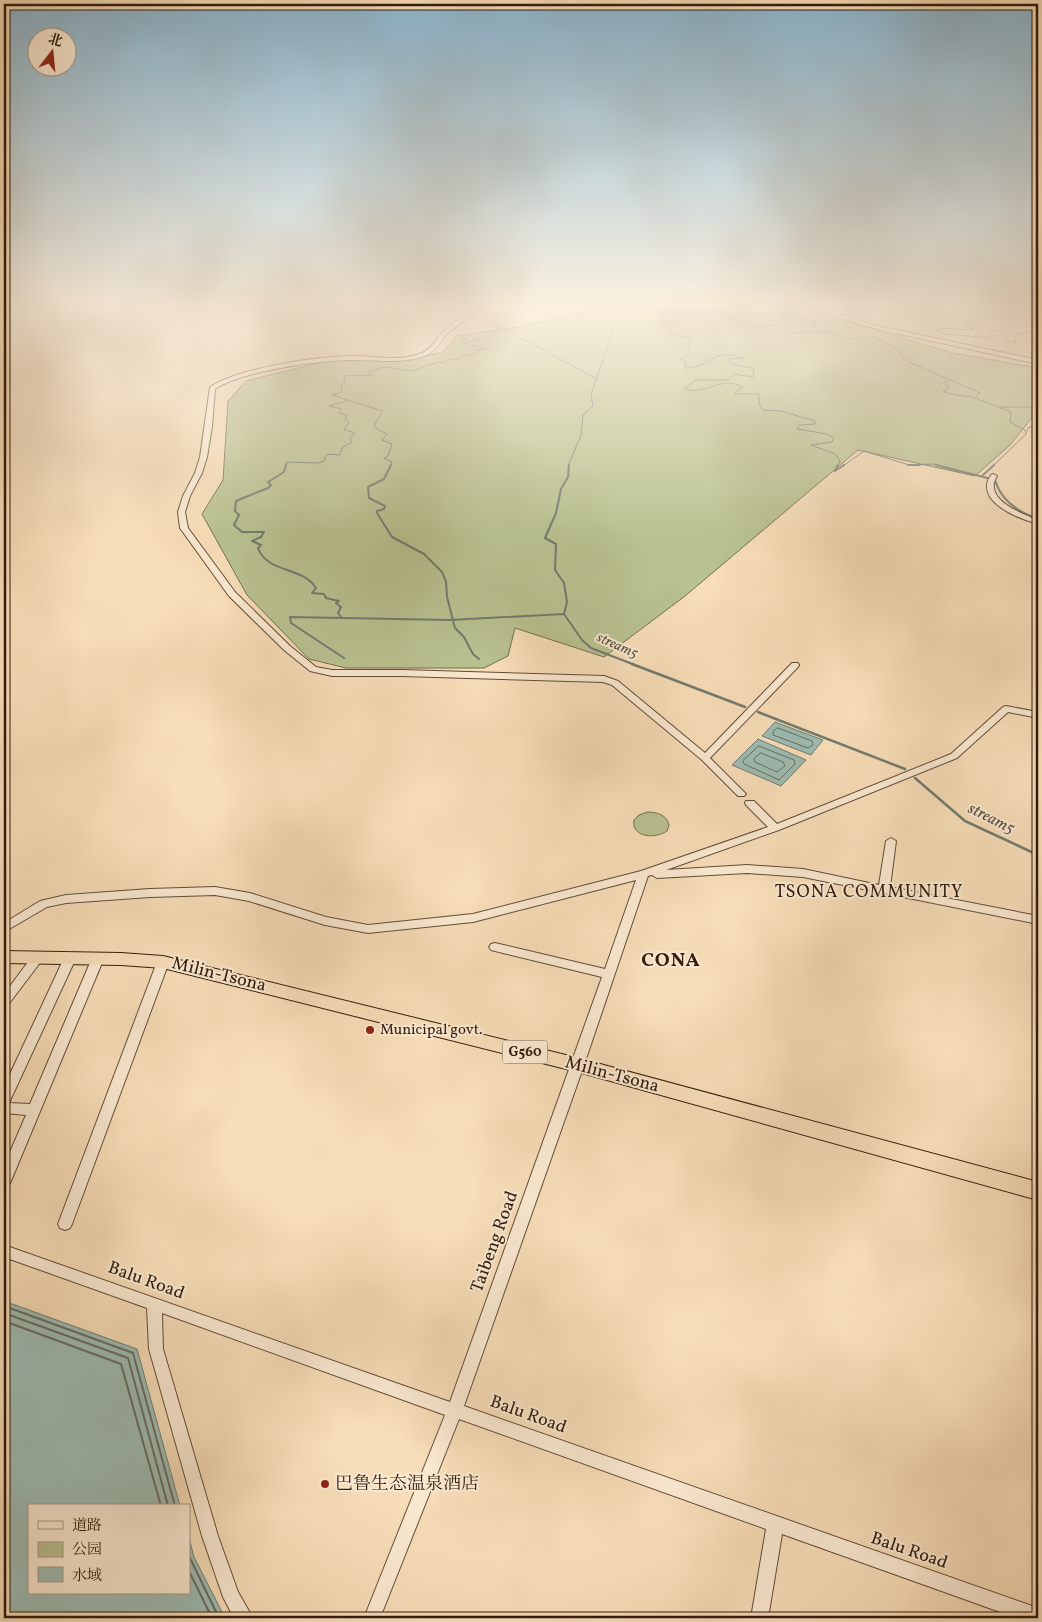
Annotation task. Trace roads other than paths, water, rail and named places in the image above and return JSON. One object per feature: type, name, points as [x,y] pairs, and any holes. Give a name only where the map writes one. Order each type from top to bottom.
[{"type":"highway","name":"Milin-Tsona","points":[[4,957],[98,958],[163,962],[578,1065],[1038,1191]]},
{"type":"street","points":[[218,383],[212,388],[206,450],[201,468],[184,504],[181,522],[232,594],[287,648],[313,669],[332,673],[402,672],[588,678],[611,681],[705,758],[741,794]]},
{"type":"street","points":[[991,478],[988,488],[1005,507],[1012,512],[1038,522]]},
{"type":"street","points":[[705,758],[795,665]]},
{"type":"street","points":[[4,928],[44,904],[66,899],[150,893],[216,891],[250,897],[325,921],[368,930],[474,918],[643,874],[775,828],[954,756],[1006,709],[1038,715]]},
{"type":"street","points":[[750,803],[775,828]]},
{"type":"street","points":[[884,889],[891,841]]},
{"type":"street","points":[[643,874],[747,869],[803,873],[1038,920]]},
{"type":"street","name":"Taibeng Road","points":[[372,1618],[455,1410],[610,974],[643,874]]},
{"type":"street","points":[[495,947],[610,974]]},
{"type":"street","points":[[4,1002],[38,957]]},
{"type":"street","points":[[4,1100],[70,958]]},
{"type":"street","points":[[4,1180],[98,958]]},
{"type":"street","points":[[65,1224],[163,962]]},
{"type":"street","points":[[4,1108],[34,1110]]},
{"type":"street","name":"Balu Road","points":[[4,1251],[1038,1617]]},
{"type":"street","points":[[154,1305],[154,1333],[159,1358],[213,1544],[231,1597],[244,1618]]},
{"type":"street","points":[[759,1618],[775,1525]]},
{"type":"water","points":[[775,722],[823,740],[811,755],[762,736]]},
{"type":"water","points":[[758,739],[806,760],[781,786],[732,765]]},
{"type":"water","points":[[4,1301],[137,1349],[179,1504],[28,1504],[28,1594],[190,1594],[190,1542],[194,1557],[225,1618],[4,1618]]},
{"type":"waterway","points":[[343,383],[341,386],[342,392],[332,395],[383,411],[374,425],[377,429],[387,434],[382,440],[392,444],[388,456],[384,458],[392,462],[390,466]]},
{"type":"waterway","name":"stream5","points":[[568,466],[581,435],[583,415],[593,406],[591,394],[595,383]]},
{"type":"waterway","points":[[692,383],[684,389],[699,390],[721,384],[736,384],[743,387],[735,392],[735,394],[759,394],[759,404],[763,410],[781,411],[815,421],[815,424],[799,425],[797,429],[827,434],[834,438],[832,442],[811,445],[835,454],[840,461],[838,466]]},
{"type":"waterway","points":[[945,383],[949,388],[943,391],[975,398]]},
{"type":"waterway","points":[[956,383],[980,393],[975,398]]},
{"type":"waterway","points":[[975,398],[1011,412],[1010,422],[1025,430],[1026,434],[993,466]]},
{"type":"waterway","points":[[286,465],[286,462],[318,463],[324,461],[327,454],[340,455],[342,448],[352,442],[350,438],[355,433],[344,429],[349,423],[345,419],[347,415],[338,413],[342,409],[329,406],[346,401]]},
{"type":"waterway","points":[[1032,407],[1038,405]]},
{"type":"waterway","points":[[1000,407],[1032,407]]},
{"type":"waterway","points":[[1032,407],[1034,408],[1032,411],[1038,416]]},
{"type":"waterway","points":[[1027,432],[1028,428],[1038,424]]},
{"type":"waterway","points":[[843,466],[864,451],[909,465]]},
{"type":"waterway","points":[[909,465],[934,464],[941,466]]},
{"type":"waterway","points":[[286,465],[284,472],[268,482],[271,485],[268,488],[236,501],[235,511],[239,515],[234,525],[242,532],[264,532],[261,537],[252,541],[261,545],[258,548],[263,556],[269,562],[310,581],[316,588],[312,593],[324,594],[326,598],[339,601],[336,603],[341,607],[338,613],[341,617]]},
{"type":"waterway","points":[[391,465],[384,479],[368,487],[369,498],[385,506],[384,509],[377,511],[377,513],[392,537],[424,554],[442,572],[446,582],[447,597],[453,620]]},
{"type":"waterway","name":"stream5","points":[[564,614],[567,602],[564,583],[555,570],[556,544],[545,538],[556,513],[561,489],[568,477],[569,465]]},
{"type":"waterway","points":[[838,465],[835,471],[844,465]]},
{"type":"waterway","points":[[909,465],[920,465]]},
{"type":"waterway","points":[[936,465],[995,480],[1001,494],[1011,505],[1038,519]]},
{"type":"waterway","points":[[982,476],[994,465]]},
{"type":"waterway","points":[[453,620],[564,614]]},
{"type":"waterway","name":"stream5","points":[[564,614],[582,640],[591,648],[635,665]]},
{"type":"waterway","points":[[344,658],[291,623],[290,617],[453,620]]},
{"type":"waterway","points":[[453,620],[455,628],[464,637],[473,654],[479,659]]},
{"type":"waterway","name":"stream5","points":[[632,664],[745,707]]},
{"type":"waterway","name":"stream5","points":[[758,712],[905,769]]},
{"type":"waterway","name":"stream5","points":[[915,778],[965,821],[1038,855]]},
{"type":"place","name":"Municipal govt.","points":[[370,1030]]},
{"type":"place","name":"巴鲁生态温泉酒店","points":[[325,1484]]},
{"type":"district","name":"TSONA COMMUNITY","points":[[869,892]]},
{"type":"district","name":"CONA","points":[[671,961]]}]
